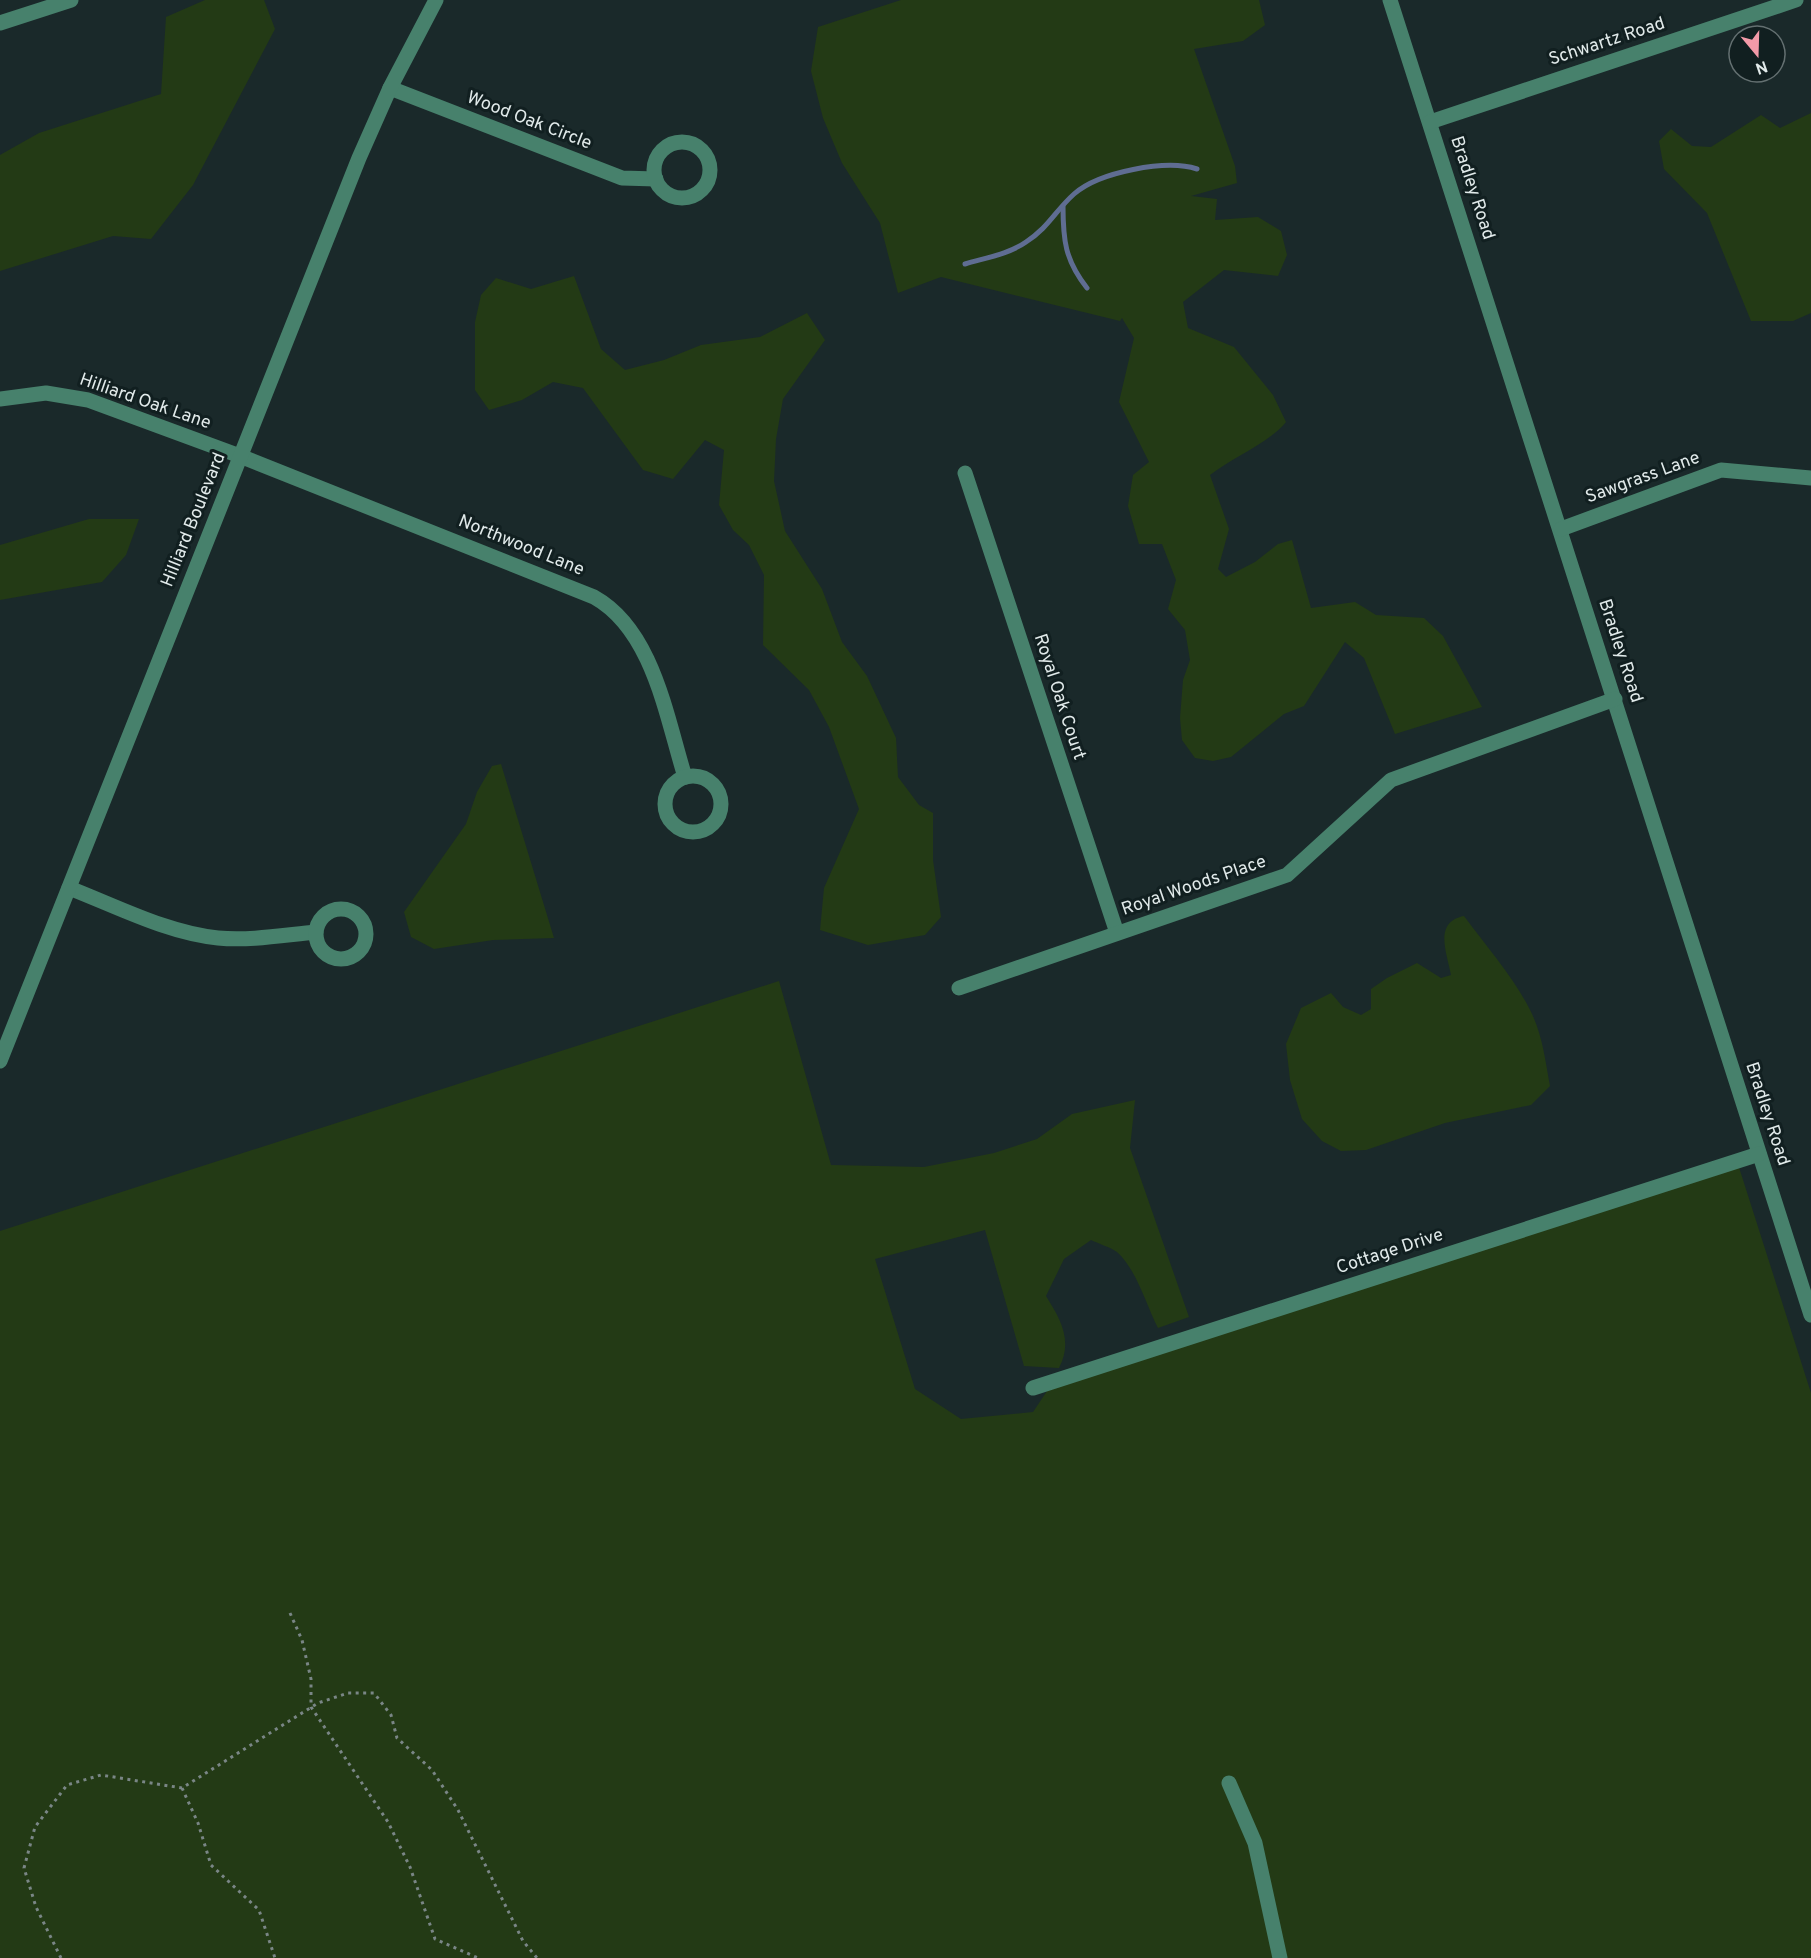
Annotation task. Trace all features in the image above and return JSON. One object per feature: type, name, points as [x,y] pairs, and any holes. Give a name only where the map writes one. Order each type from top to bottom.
[{"type":"street","points":[[0,23],[71,0]]},
{"type":"street","name":"Hilliard Boulevard","points":[[0,1061],[324,242],[390,88],[436,0]]},
{"type":"street","name":"Bradley Road","points":[[1390,0],[1811,1315]]},
{"type":"street","name":"Schwartz Road","points":[[1430,122],[1796,0]]},
{"type":"street","name":"Wood Oak Circle","points":[[390,88],[622,178],[656,179]]},
{"type":"street","name":"Hilliard Oak Lane","points":[[0,399],[31,393],[76,396],[240,456]]},
{"type":"street","name":"Northwood Lane","points":[[240,456],[572,586],[612,608],[630,627],[643,651],[685,777]]},
{"type":"street","name":"Sawgrass Lane","points":[[1561,529],[1721,470],[1811,478]]},
{"type":"street","name":"Royal Oak Court","points":[[965,473],[1117,933]]},
{"type":"street","name":"Royal Woods Place","points":[[959,987],[1287,874],[1391,780],[1615,699]]},
{"type":"street","points":[[69,888],[167,926],[205,936],[234,938],[316,932]]},
{"type":"street","name":"Cottage Drive","points":[[1033,1388],[1760,1154]]},
{"type":"street","points":[[1229,1783],[1255,1843],[1280,1958]]},
{"type":"path","points":[[290,1613],[302,1640],[311,1678],[311,1707],[388,1822],[410,1866],[435,1939],[478,1958]]},
{"type":"path","points":[[61,1958],[36,1907],[24,1868],[35,1827],[67,1785],[101,1775],[182,1788],[311,1707],[348,1693],[374,1693],[391,1715],[398,1738],[432,1770],[458,1810],[523,1941],[537,1958]]},
{"type":"path","points":[[182,1788],[198,1823],[211,1865],[259,1910],[275,1958]]},
{"type":"green space","points":[[205,0],[264,0],[275,29],[193,185],[151,239],[113,236],[0,271],[0,155],[39,133],[161,94],[166,17]]},
{"type":"green space","points":[[901,0],[1259,0],[1265,25],[1243,41],[1194,49],[1235,166],[1237,183],[1191,196],[1217,199],[1215,220],[1258,217],[1281,231],[1287,255],[1278,276],[1224,270],[1183,302],[1188,328],[1234,347],[1273,395],[1286,422],[1270,437],[1210,475],[1229,529],[1218,569],[1226,577],[1255,562],[1278,544],[1292,540],[1311,608],[1355,602],[1376,615],[1424,618],[1443,636],[1482,707],[1395,734],[1364,658],[1345,642],[1304,706],[1284,714],[1231,757],[1213,761],[1195,758],[1182,740],[1180,718],[1183,680],[1190,660],[1185,630],[1168,609],[1176,580],[1162,544],[1139,544],[1128,506],[1133,475],[1149,462],[1119,402],[1134,338],[1122,318],[1120,321],[941,277],[898,293],[880,223],[842,163],[823,118],[811,71],[818,27]]},
{"type":"green space","points":[[1811,113],[1811,313],[1793,321],[1751,321],[1707,213],[1664,169],[1659,141],[1671,129],[1692,146],[1711,147],[1761,115],[1780,128]]},
{"type":"green space","points":[[574,276],[601,349],[625,370],[664,360],[701,345],[760,337],[807,313],[825,340],[783,399],[776,439],[774,481],[785,531],[822,589],[842,642],[867,676],[896,738],[898,777],[919,805],[933,813],[933,860],[941,917],[925,935],[868,945],[820,930],[824,888],[859,809],[829,727],[809,690],[763,645],[764,575],[749,545],[733,530],[719,505],[724,450],[705,440],[673,479],[643,470],[583,388],[553,382],[522,400],[489,410],[475,390],[475,322],[481,295],[496,278],[531,289]]},
{"type":"green space","points":[[89,519],[139,519],[126,555],[102,582],[0,600],[0,545]]},
{"type":"green space","points":[[501,764],[554,938],[493,940],[434,949],[411,937],[404,912],[466,824],[477,792],[492,766]]},
{"type":"green space","points":[[1464,916],[1506,971],[1528,1006],[1540,1035],[1550,1086],[1531,1105],[1445,1123],[1366,1150],[1341,1151],[1322,1141],[1302,1119],[1290,1080],[1286,1044],[1301,1008],[1331,993],[1343,1007],[1361,1015],[1371,1009],[1371,989],[1417,963],[1441,978],[1451,975],[1445,948],[1445,932],[1454,919]]},
{"type":"green space","points":[[779,981],[831,1165],[924,1167],[994,1153],[1037,1139],[1072,1114],[1135,1100],[1130,1148],[1189,1317],[1158,1328],[1136,1278],[1124,1259],[1114,1250],[1091,1240],[1064,1259],[1046,1296],[1060,1322],[1065,1340],[1065,1349],[1059,1368],[1024,1366],[985,1230],[875,1259],[915,1389],[961,1419],[1033,1412],[1053,1382],[1737,1161],[1811,1393],[1811,1958],[0,1958],[0,1231]]},
{"type":"waterway","points":[[965,264],[1005,253],[1026,242],[1041,231],[1074,194],[1099,179],[1151,167],[1184,166],[1197,169]]},
{"type":"waterway","points":[[1063,206],[1067,249],[1074,268],[1087,288]]}]
